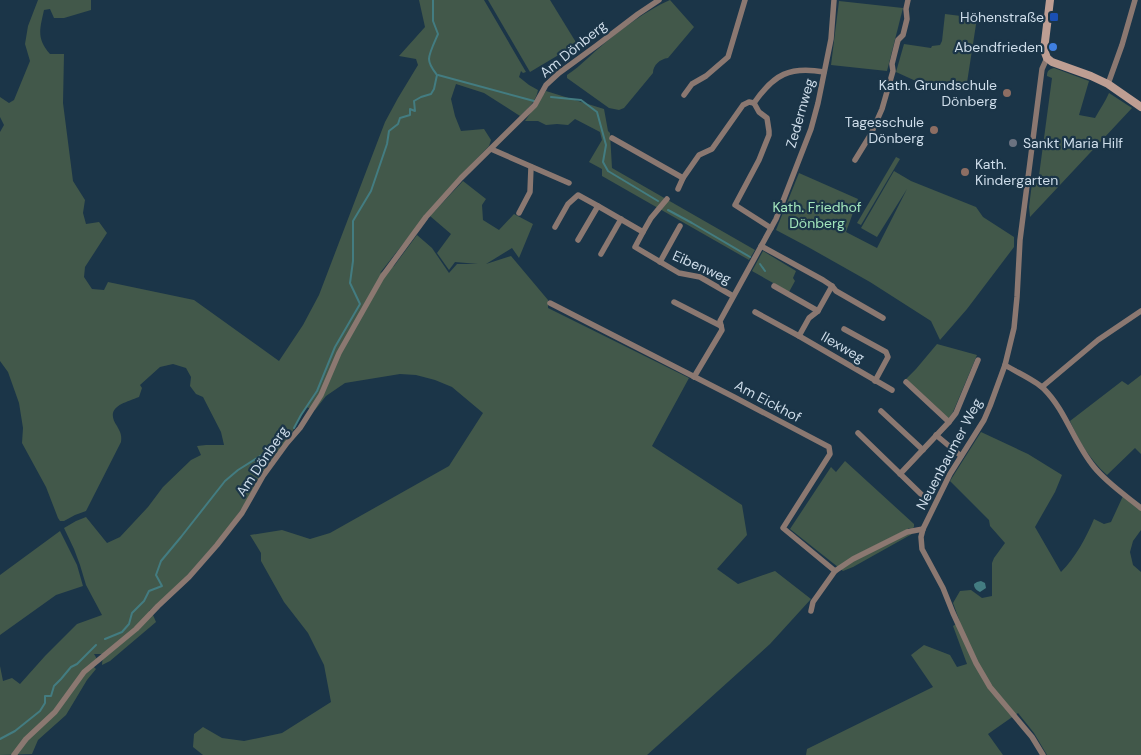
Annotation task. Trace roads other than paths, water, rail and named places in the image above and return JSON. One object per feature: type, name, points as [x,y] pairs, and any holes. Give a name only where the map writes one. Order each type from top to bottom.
[{"type":"street","name":"Am Dönberg","points":[[14,755],[26,739],[55,712],[84,672],[136,629],[189,577],[242,514],[263,476],[300,428],[321,395],[339,353],[382,277],[426,216],[461,178],[535,105],[546,85],[559,73],[659,0]]},
{"type":"street","points":[[684,95],[692,84],[706,76],[728,57],[745,0]]},
{"type":"street","name":"Zedernweg","points":[[694,377],[722,330],[720,321],[776,219],[811,129],[831,39],[834,0]]},
{"type":"street","points":[[855,160],[871,134],[882,109],[894,71],[892,64],[898,40],[903,35],[907,19],[906,9],[908,0]]},
{"type":"street","points":[[1050,0],[1044,50],[1047,58],[1052,62],[1108,84],[1141,107]]},
{"type":"street","points":[[1108,84],[1135,0]]},
{"type":"street","name":"Neuenbaumer Weg","points":[[1043,755],[1032,737],[990,687],[976,663],[952,613],[943,588],[922,549],[921,537],[923,529],[950,474],[984,420],[1005,365],[1014,328],[1019,251],[1042,69],[1047,58]]},
{"type":"street","points":[[754,103],[768,84],[787,72],[797,70],[824,72]]},
{"type":"street","points":[[678,189],[683,178],[699,155],[712,149],[743,105],[749,102],[754,103]]},
{"type":"street","points":[[754,103],[759,112],[767,118],[769,132],[759,160],[735,205],[771,228]]},
{"type":"street","points":[[612,138],[683,178]]},
{"type":"street","points":[[490,149],[569,183]]},
{"type":"street","points":[[520,213],[530,192],[531,167]]},
{"type":"street","points":[[555,227],[568,204],[578,196],[643,232],[651,218],[667,199]]},
{"type":"street","points":[[578,240],[598,206]]},
{"type":"street","points":[[601,254],[621,219]]},
{"type":"street","name":"Eibenweg","points":[[660,262],[680,226]]},
{"type":"street","name":"Eibenweg","points":[[643,232],[635,247],[679,273],[700,277],[733,296]]},
{"type":"street","points":[[761,246],[832,286],[836,291],[883,318]]},
{"type":"street","name":"Ilexweg","points":[[774,286],[818,311]]},
{"type":"street","name":"Ilexweg","points":[[799,336],[808,318],[818,311],[832,286]]},
{"type":"street","points":[[674,302],[721,326]]},
{"type":"street","name":"Am Eickhof","points":[[550,303],[829,447],[830,454],[783,528],[835,571]]},
{"type":"street","points":[[1042,387],[1098,340],[1141,311]]},
{"type":"street","name":"Ilexweg","points":[[756,312],[892,390]]},
{"type":"street","name":"Ilexweg","points":[[844,328],[886,352],[888,357],[875,380]]},
{"type":"street","points":[[900,474],[956,413],[978,360]]},
{"type":"street","points":[[1005,365],[1042,387],[1067,420],[1082,451],[1095,468],[1107,481],[1141,508]]},
{"type":"street","points":[[906,382],[949,422]]},
{"type":"street","points":[[881,411],[923,450]]},
{"type":"street","points":[[858,434],[924,496]]},
{"type":"street","points":[[936,435],[960,456]]},
{"type":"street","points":[[811,610],[813,602],[835,571],[853,559],[907,532],[923,529]]},
{"type":"waterway","points":[[294,428],[317,391],[335,347],[360,304],[350,283],[353,261],[353,221],[371,191],[387,144],[389,131],[398,124],[400,118],[410,115],[410,109],[415,111],[414,101],[431,94],[434,89],[437,75],[429,59],[438,34],[433,21],[433,0]]},
{"type":"waterway","points":[[438,75],[534,101]]},
{"type":"waterway","points":[[551,97],[581,100],[597,112],[606,145],[603,162],[608,171],[658,201]]},
{"type":"waterway","points":[[668,210],[750,257]]},
{"type":"waterway","points":[[760,264],[765,271]]},
{"type":"waterway","points":[[105,639],[122,632],[129,624],[132,613],[144,601],[149,591],[162,586],[156,575],[161,561],[225,481],[238,470],[262,455],[275,442]]},
{"type":"waterway","points":[[0,739],[15,731],[40,711],[45,703],[45,696],[51,696],[54,686],[71,667],[77,664],[96,645]]},
{"type":"place","name":"Höhenstraße","points":[[1054,17]]},
{"type":"place","name":"Abendfrieden","points":[[1053,47]]},
{"type":"place","name":"Kath. Grundschule Dönberg","points":[[1007,93]]},
{"type":"place","name":"Tagesschule Dönberg","points":[[934,130]]},
{"type":"place","name":"Sankt Maria Hilf","points":[[1013,143]]},
{"type":"place","name":"Kath. Kindergarten","points":[[965,172]]},
{"type":"park label","name":"Kath. Friedhof Dönberg","points":[[817,216]]}]
